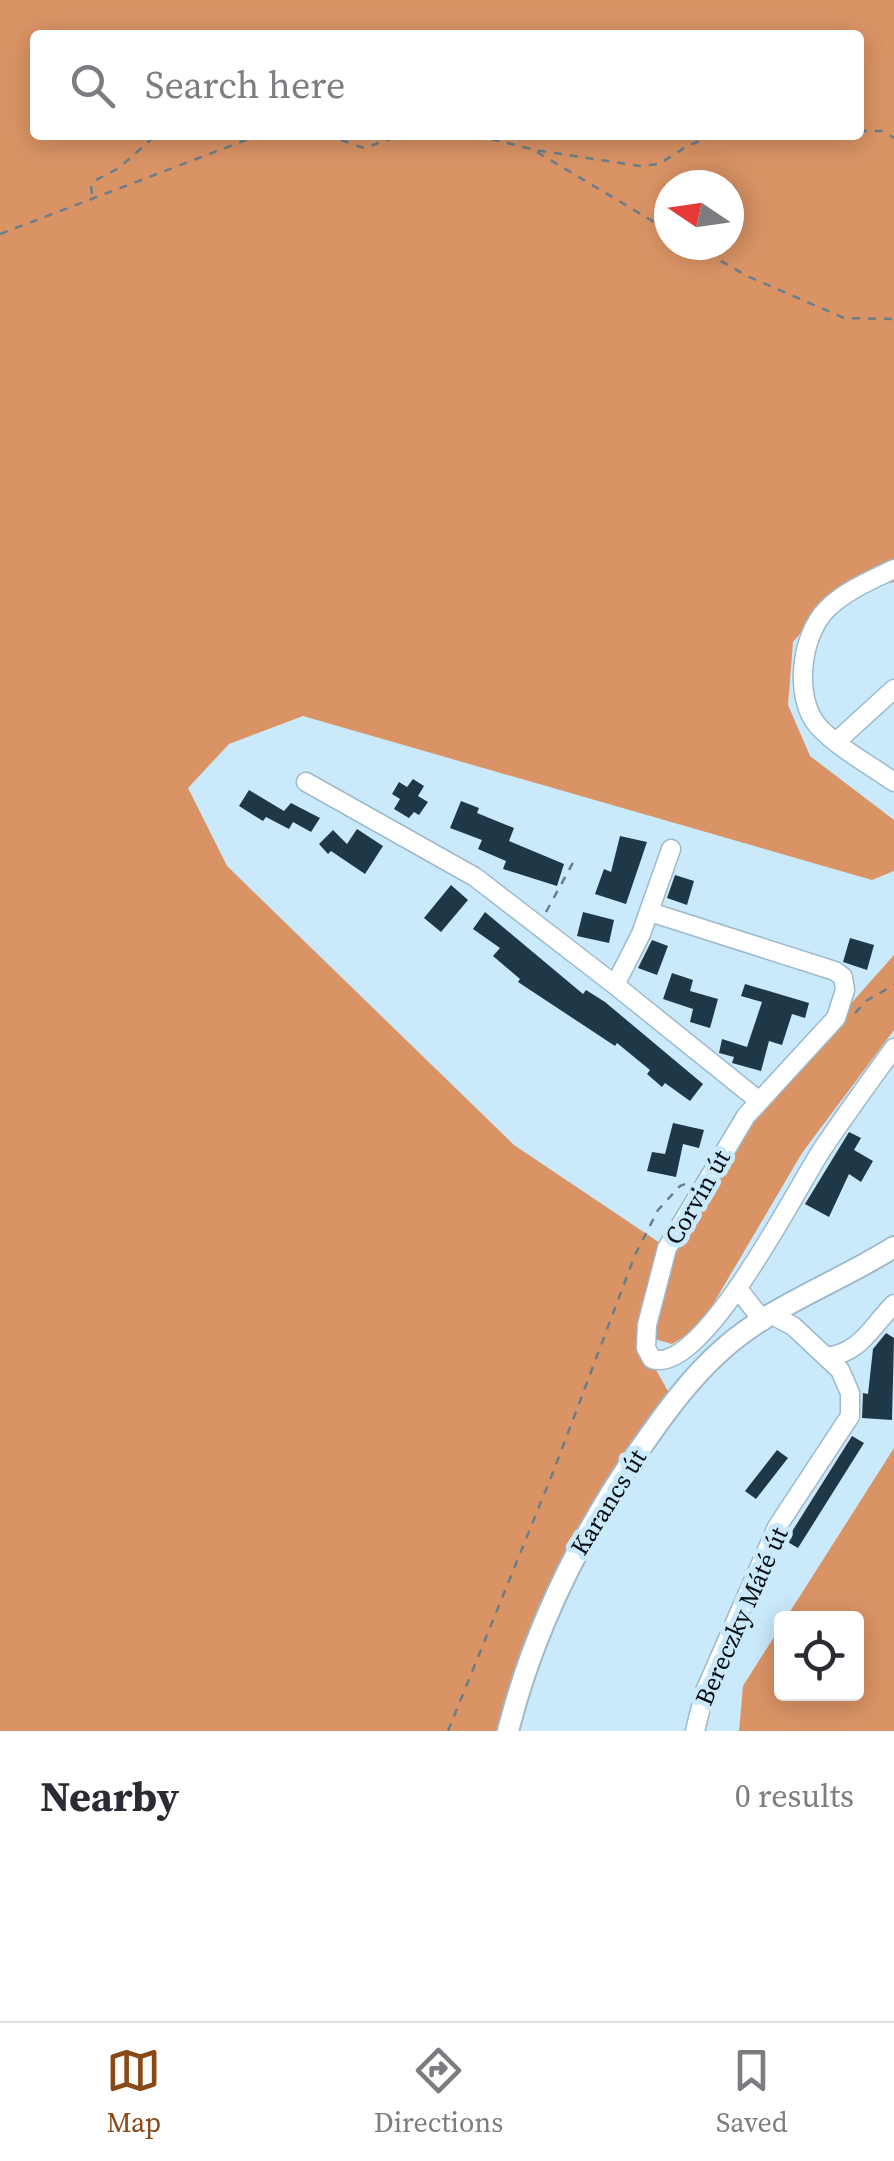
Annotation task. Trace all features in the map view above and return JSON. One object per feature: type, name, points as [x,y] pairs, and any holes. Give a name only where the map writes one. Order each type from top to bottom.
[{"type":"main road","name":"Karancs út","points":[[508,1731],[539,1630],[576,1552],[673,1400],[724,1347],[894,1248]]},
{"type":"street","points":[[894,568],[839,598],[822,614],[812,631],[804,671],[806,704],[814,722],[894,782]]},
{"type":"street","points":[[837,741],[894,689]]},
{"type":"street","points":[[306,782],[475,877],[758,1100]]},
{"type":"street","points":[[615,984],[634,952],[671,850]]},
{"type":"street","name":"Corvin út","points":[[650,912],[835,971],[843,978],[844,993],[836,1018],[758,1100],[709,1175],[663,1259],[647,1325],[648,1356],[662,1362],[678,1356],[707,1330],[739,1290]]},
{"type":"street","points":[[739,1290],[823,1148],[894,1048]]},
{"type":"street","name":"Bereczky Máté út","points":[[695,1731],[710,1677],[778,1527],[850,1416],[846,1380],[826,1356],[793,1326],[768,1318],[739,1290]]},
{"type":"street","points":[[826,1356],[859,1345],[894,1304]]},
{"type":"path","points":[[864,130],[882,131],[894,138]]},
{"type":"path","points":[[93,196],[96,180],[119,168],[150,140]]},
{"type":"path","points":[[0,234],[244,140]]},
{"type":"path","points":[[341,140],[364,148],[387,140]]},
{"type":"path","points":[[496,140],[640,166],[659,164],[703,140]]},
{"type":"path","points":[[535,150],[654,222]]},
{"type":"path","points":[[720,260],[844,318],[894,319]]},
{"type":"path","points":[[534,923],[559,893],[575,859]]},
{"type":"path","points":[[855,1013],[866,1001],[894,985]]},
{"type":"path","points":[[448,1731],[554,1470],[635,1255],[658,1210],[680,1186],[709,1175]]},
{"type":"shaded area","points":[[0,0],[894,0],[894,582],[836,593],[793,642],[788,705],[810,756],[894,820],[894,871],[872,880],[303,716],[229,744],[188,788],[227,866],[514,1145],[666,1247],[728,1142],[894,955],[894,1030],[802,1153],[709,1311],[688,1334],[672,1344],[647,1337],[648,1356],[673,1400],[599,1511],[508,1731],[0,1731]]},
{"type":"shaded area","points":[[894,1448],[894,1731],[739,1731],[743,1686],[774,1637],[774,1701],[864,1701],[864,1611],[790,1611]]},
{"type":"building","points":[[413,779],[424,786],[418,796],[428,802],[419,815],[414,812],[409,818],[394,809],[400,799],[392,794],[399,782],[407,787]]},
{"type":"building","points":[[249,790],[284,811],[291,803],[320,818],[311,832],[293,822],[289,829],[266,817],[263,821],[239,806]]},
{"type":"building","points":[[461,801],[479,808],[477,813],[514,828],[509,841],[564,864],[557,886],[503,869],[506,861],[478,849],[482,840],[450,828]]},
{"type":"building","points":[[357,829],[383,846],[365,874],[331,851],[328,854],[319,844],[333,830],[347,844]]},
{"type":"building","points":[[620,836],[647,842],[626,904],[595,894],[604,869],[611,872]]},
{"type":"building","points":[[675,875],[694,881],[687,905],[667,898]]},
{"type":"building","points":[[451,885],[468,900],[441,932],[424,918]]},
{"type":"building","points":[[485,912],[583,994],[586,990],[605,1002],[703,1084],[690,1101],[665,1083],[662,1087],[647,1074],[650,1070],[617,1043],[615,1046],[518,982],[520,979],[493,956],[500,948],[473,929]]},
{"type":"building","points":[[583,912],[614,920],[609,943],[577,936]]},
{"type":"building","points":[[850,938],[874,945],[867,970],[843,962]]},
{"type":"building","points":[[652,940],[668,946],[657,975],[638,968]]},
{"type":"building","points":[[672,973],[693,980],[690,991],[718,999],[710,1028],[690,1022],[693,1009],[663,999]]},
{"type":"building","points":[[745,984],[809,1003],[805,1018],[792,1014],[782,1045],[769,1041],[761,1071],[732,1063],[734,1057],[719,1053],[722,1039],[747,1047],[762,1002],[741,996]]},
{"type":"building","points":[[673,1123],[704,1130],[699,1148],[683,1144],[676,1177],[647,1171],[652,1152],[665,1154]]},
{"type":"building","points":[[849,1132],[861,1138],[854,1150],[873,1161],[861,1182],[849,1174],[829,1217],[805,1204]]},
{"type":"building","points":[[886,1333],[894,1338],[892,1420],[862,1418],[873,1349]]},
{"type":"building","points":[[852,1436],[864,1443],[798,1548],[786,1541]]},
{"type":"building","points":[[777,1450],[788,1458],[756,1499],[745,1491]]}]
